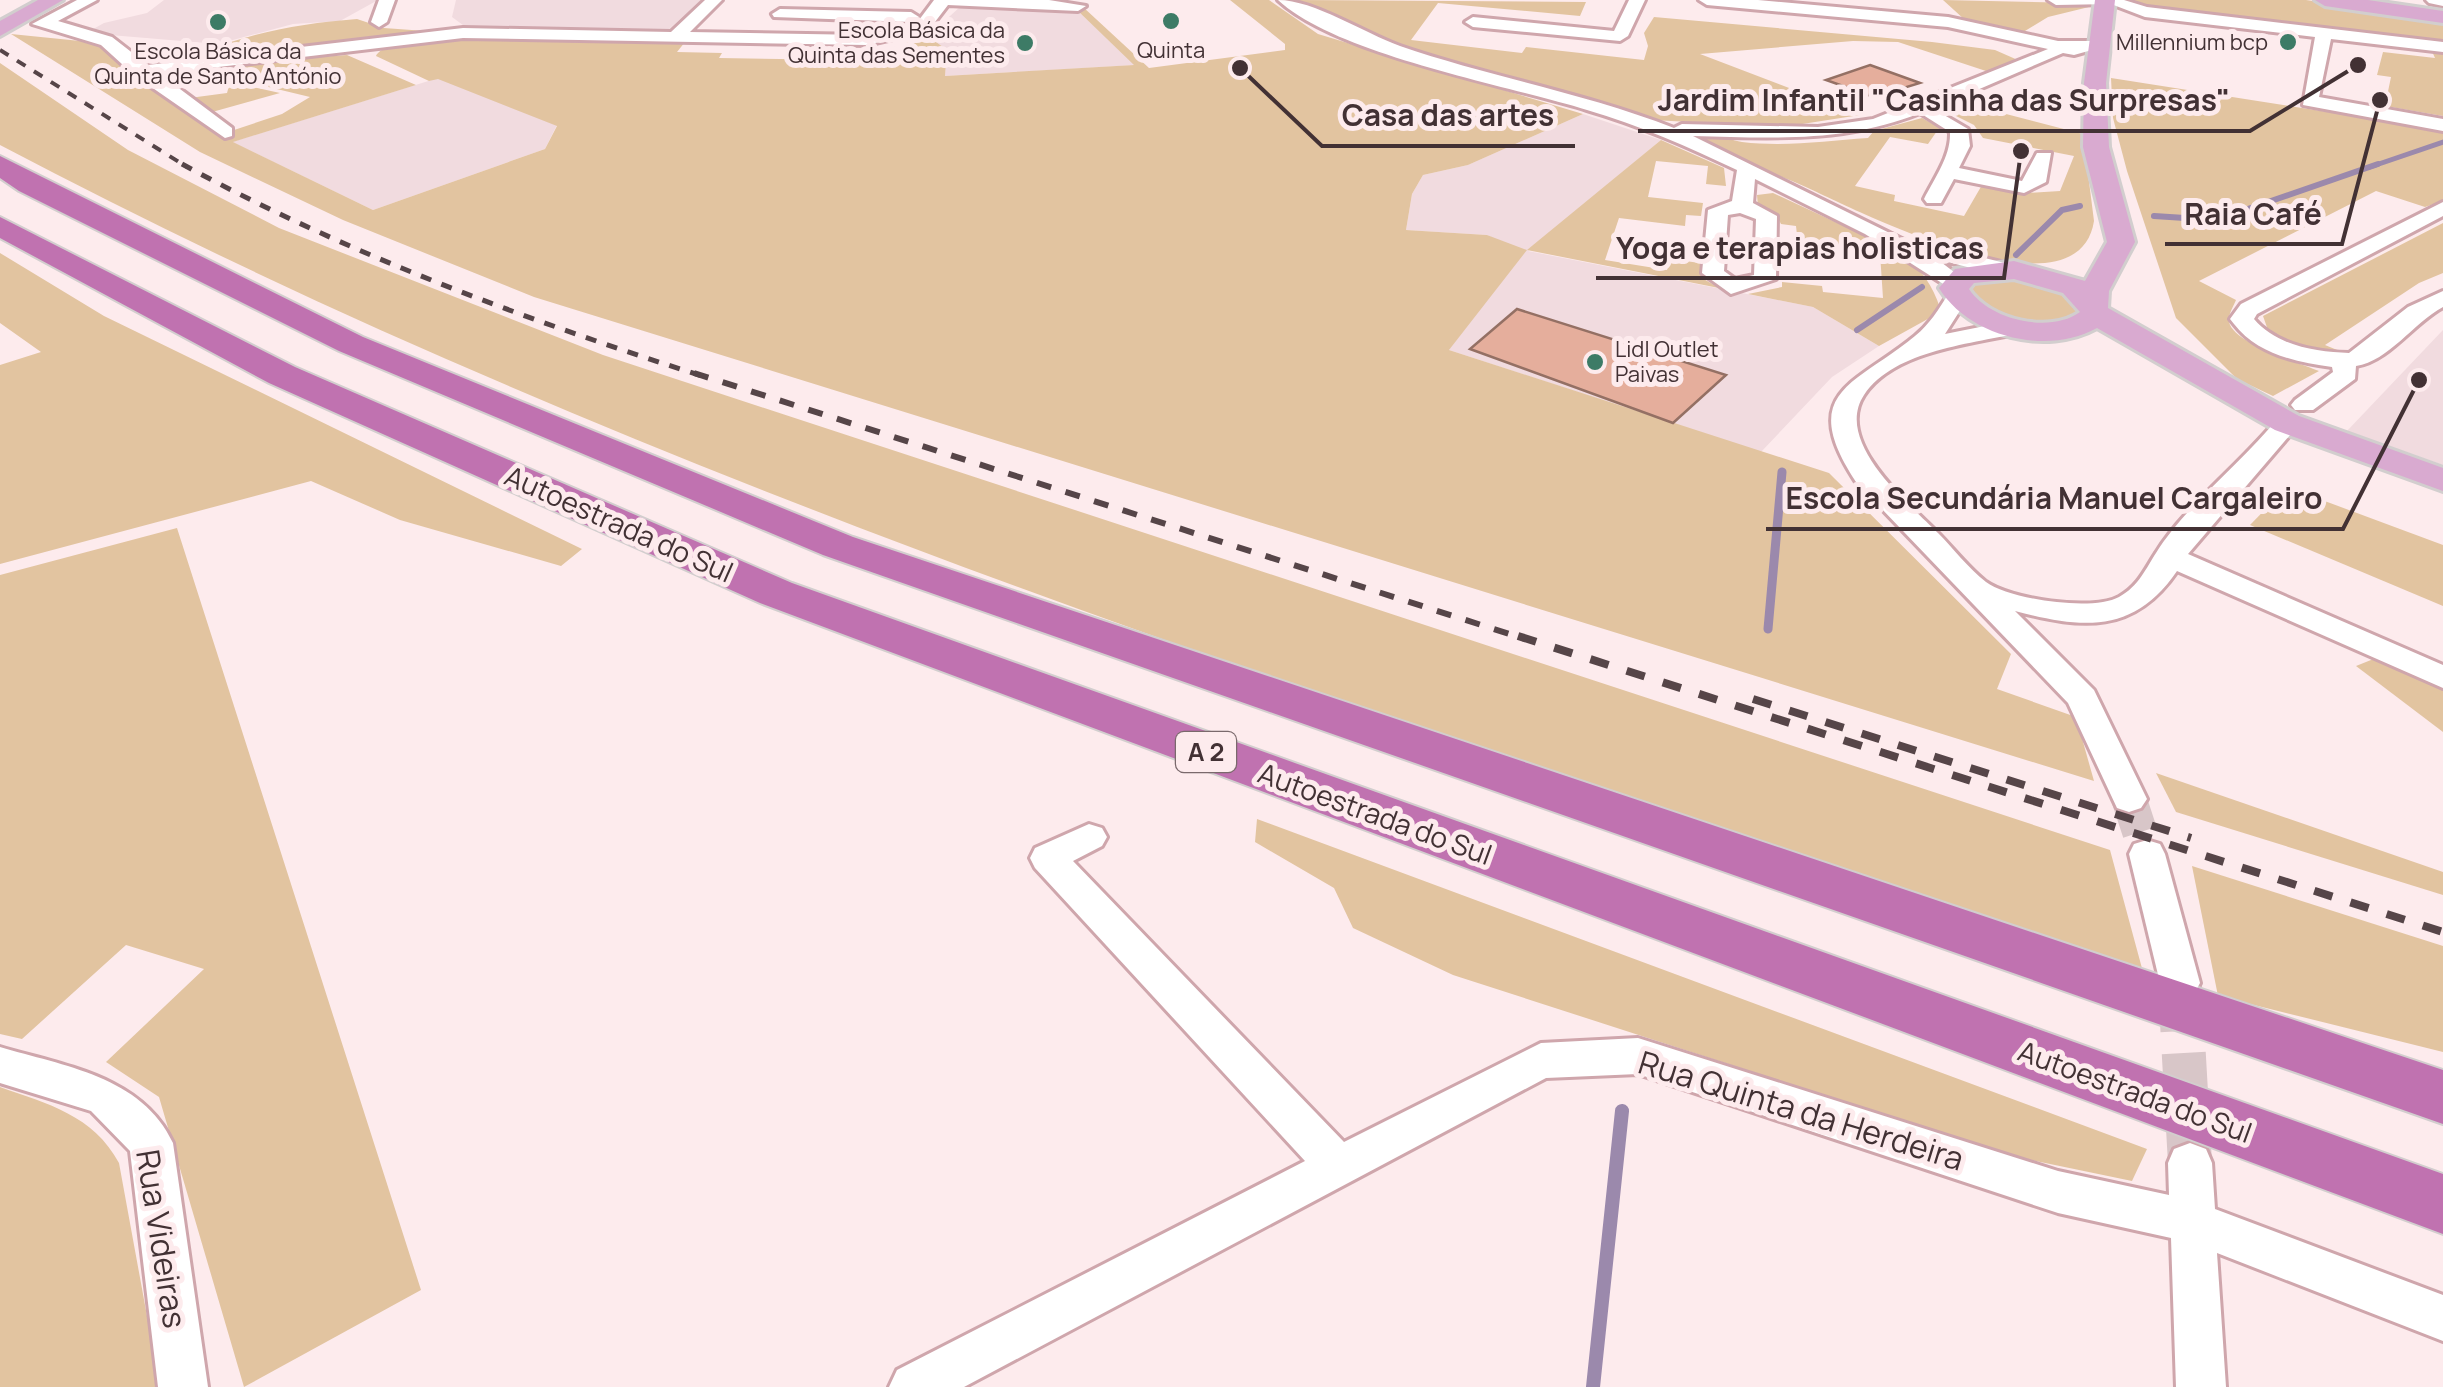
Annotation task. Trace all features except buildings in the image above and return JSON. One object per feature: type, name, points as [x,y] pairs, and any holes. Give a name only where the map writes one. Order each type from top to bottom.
[{"type":"highway","points":[[0,166],[30,185],[352,344],[838,546],[2443,1097]]},
{"type":"highway","name":"Autoestrada do Sul","points":[[0,226],[282,375],[776,593],[2443,1204]]},
{"type":"main road","points":[[6,27],[53,0]]},
{"type":"main road","points":[[2324,0],[2443,14]]},
{"type":"main road","points":[[2366,0],[2443,14]]},
{"type":"main road","points":[[2027,329],[2077,328],[2094,308],[2121,242],[2096,147],[2099,49],[2112,4]]},
{"type":"main road","points":[[2108,197],[2104,241],[2092,256],[2062,267],[1980,271],[1957,290],[1973,312],[2027,329],[2110,346],[2214,384]]},
{"type":"main road","points":[[2008,270],[2063,282],[2094,308],[2286,425],[2443,480]]},
{"type":"street","points":[[89,0],[40,24],[72,28],[76,34],[106,41],[225,132]]},
{"type":"street","points":[[378,22],[388,0]]},
{"type":"street","points":[[674,38],[714,0]]},
{"type":"street","points":[[140,70],[463,33],[866,40],[922,28],[934,18],[943,0],[1078,6]]},
{"type":"street","points":[[1286,0],[1323,23],[1383,46],[1658,128],[1905,244],[2008,270]]},
{"type":"street","points":[[1472,22],[1620,36],[1637,0]]},
{"type":"street","points":[[1708,0],[1948,22],[2060,46],[2099,49]]},
{"type":"street","points":[[1933,0],[1948,22]]},
{"type":"street","points":[[2056,0],[2443,47]]},
{"type":"street","points":[[2434,0],[2443,1]]},
{"type":"street","points":[[780,14],[934,18]]},
{"type":"street","points":[[2324,34],[2308,101],[2443,125]]},
{"type":"street","points":[[1658,128],[1818,132],[1877,124],[2052,55],[2060,46]]},
{"type":"street","points":[[1932,100],[1929,114],[1959,129],[1960,146],[1934,198]]},
{"type":"street","points":[[1945,170],[2024,187],[2036,182],[2044,157]]},
{"type":"street","points":[[1742,206],[1747,168]]},
{"type":"street","points":[[2443,208],[2243,314],[2250,330],[2299,354],[2342,360],[2363,358],[2416,312],[2443,298]]},
{"type":"street","points":[[1905,244],[1957,290],[1939,328],[1850,394],[1840,415],[1843,433],[1866,476],[2082,698],[2129,800]]},
{"type":"street","points":[[1909,350],[2027,329]]},
{"type":"street","points":[[1979,590],[2052,611],[2109,610],[2146,592],[2168,556],[2286,425],[2346,374],[2342,360]]},
{"type":"street","points":[[2168,556],[2443,677]]},
{"type":"street","points":[[1088,837],[1048,858],[1338,1166]]},
{"type":"street","points":[[2147,854],[2180,983]]},
{"type":"street","name":"Rua Quinta da Herdeira","points":[[914,1387],[1541,1060],[1638,1056],[2058,1192],[2191,1221],[2443,1318]]},
{"type":"street","name":"Rua Videiras","points":[[0,1065],[105,1097],[151,1143],[183,1387]]},
{"type":"street","points":[[2190,1163],[2201,1387]]},
{"type":"shaded area","name":"Escola Básica da Quinta de Santo António","points":[[164,0],[378,0],[340,21],[293,24],[218,44],[86,33],[104,23],[147,13]]},
{"type":"shaded area","points":[[456,0],[701,0],[666,32],[467,28],[452,17]]},
{"type":"shaded area","points":[[1230,0],[1269,0],[1318,34],[1583,114],[1468,165],[1423,175],[1412,194],[1406,230],[1487,235],[1527,250],[1449,350],[1829,473],[2011,654],[1997,689],[2076,717],[2094,781],[534,297],[343,220],[200,152],[11,34],[100,43],[222,134],[282,114],[310,97],[235,79],[236,63],[347,55],[416,85],[233,142],[373,210],[545,149],[557,126],[438,79],[429,81],[376,56],[392,46],[469,36],[572,37],[685,42],[677,52],[722,53],[719,58],[849,60],[852,56],[898,57],[909,39],[928,36],[947,50],[945,76],[1134,65],[1078,11],[1083,7],[1149,68],[1285,50],[1285,44]]},
{"type":"shaded area","points":[[1298,0],[1586,2],[1580,16],[1438,3],[1411,40],[1522,53],[1526,47],[1644,60],[1648,46],[1644,33],[1654,17],[1932,42],[1995,50],[2020,61],[1989,72],[1898,42],[1853,41],[1700,54],[1860,115],[1783,127],[1652,120],[1381,39]]},
{"type":"shaded area","points":[[1943,0],[2081,3],[2089,7],[2048,17],[2020,34],[1965,20]]},
{"type":"shaded area","points":[[2128,0],[2306,0],[2443,20],[2443,43],[2155,9]]},
{"type":"shaded area","name":"Escola Básica da Quinta das Sementes","points":[[961,6],[1078,11],[1135,65],[945,76],[947,50],[928,36]]},
{"type":"shaded area","points":[[357,19],[384,28],[453,33],[178,63],[266,32]]},
{"type":"shaded area","points":[[2431,49],[2443,51],[2443,116],[2385,106],[2391,77],[2377,75],[2383,52],[2435,58]]},
{"type":"shaded area","points":[[0,63],[128,150],[279,228],[603,355],[2110,850],[2143,972],[1326,697],[786,499],[519,391],[257,273],[0,145]]},
{"type":"shaded area","points":[[438,78],[557,125],[545,149],[373,210],[232,142]]},
{"type":"shaded area","points":[[2111,78],[2443,130],[2443,201],[2425,207],[2376,191],[2199,281],[2236,300],[2229,322],[2242,338],[2319,371],[2273,396],[2237,379],[2176,318],[2127,171],[2113,118]]},
{"type":"shaded area","points":[[230,82],[280,93],[205,114],[182,99],[227,93]]},
{"type":"shaded area","points":[[1952,100],[2083,134],[2094,221],[2079,250],[2049,262],[2009,262],[1963,251],[1871,217],[1741,160],[1704,139],[1774,144],[1868,138],[1874,131],[1922,118],[1951,134],[1937,131],[1928,144],[1890,137],[1855,186],[1895,195],[1894,201],[1964,216],[1982,185],[2027,193],[2060,191],[2074,156],[1983,138],[1974,125],[1942,109]]},
{"type":"shaded area","points":[[1583,114],[1661,140],[1528,251],[1813,307],[1879,346],[1832,377],[1761,452],[1449,350],[1510,246],[1487,235],[1406,230],[1412,194],[1423,175],[1468,165]]},
{"type":"shaded area","points":[[1661,140],[1724,168],[1726,186],[1706,184],[1708,166],[1656,161],[1648,197],[1703,203],[1701,216],[1686,215],[1685,226],[1619,218],[1605,260],[1667,270],[1670,259],[1700,263],[1702,278],[1719,288],[1527,250]]},
{"type":"shaded area","points":[[1773,193],[1904,254],[1934,292],[1940,308],[1935,315],[1879,346],[1813,307],[1748,294],[1782,287],[1782,282],[1822,286],[1823,292],[1883,298],[1880,253],[1798,244],[1796,226],[1781,224],[1777,216],[1758,207],[1757,195]]},
{"type":"shaded area","points":[[2443,223],[2443,273],[2419,283],[2325,345],[2342,352],[2312,352],[2269,333],[2263,316]]},
{"type":"shaded area","points":[[0,253],[104,316],[582,549],[561,566],[400,520],[311,481],[0,564],[0,365],[41,352],[0,323]]},
{"type":"shaded area","points":[[1994,276],[2047,281],[2083,303],[2079,318],[2034,323],[1993,311],[1970,291],[1973,284]]},
{"type":"shaded area","points":[[2443,330],[2443,465],[2347,431]]},
{"type":"shaded area","points":[[2287,487],[2443,545],[2443,606],[2250,525]]},
{"type":"shaded area","points":[[177,528],[421,1290],[244,1387],[159,1097],[106,1062],[204,969],[126,945],[22,1039],[0,1034],[0,575]]},
{"type":"shaded area","points":[[2376,658],[2443,687],[2443,732],[2356,666]]},
{"type":"shaded area","points":[[2156,773],[2443,872],[2443,895],[2176,812]]},
{"type":"shaded area","points":[[1257,819],[2147,1149],[2132,1181],[2016,1157],[1453,975],[1353,928],[1334,888],[1255,842]]},
{"type":"shaded area","points":[[2192,866],[2443,946],[2443,1052],[2218,996]]},
{"type":"shaded area","points":[[0,1087],[83,1122],[119,1163],[160,1387],[0,1387]]},
{"type":"waterway","points":[[2370,167],[2443,142]]},
{"type":"waterway","points":[[2154,216],[2216,220],[2378,164]]},
{"type":"waterway","points":[[2016,255],[2062,210],[2080,206]]},
{"type":"waterway","points":[[1857,330],[1922,287]]},
{"type":"waterway","points":[[1768,629],[1782,472]]},
{"type":"waterway","points":[[1593,1387],[1622,1111]]},
{"type":"tunnel","points":[[2129,799],[2147,854]]},
{"type":"tunnel","points":[[2180,987],[2190,1163]]},
{"type":"railway","points":[[0,50],[183,165]]},
{"type":"railway","points":[[183,165],[372,256],[569,331],[702,376]]},
{"type":"railway","points":[[183,165],[187,167]]},
{"type":"railway","points":[[694,373],[1525,639]]},
{"type":"railway","points":[[1518,636],[2443,932]]},
{"type":"railway","points":[[1753,699],[2191,838]]},
{"type":"place","name":"Quinta","points":[[1171,21]]},
{"type":"place","name":"Escola Básica da Quinta de Santo António","points":[[218,22]]},
{"type":"place","name":"Millennium bcp","points":[[2288,42]]},
{"type":"place","name":"Escola Básica da Quinta das Sementes","points":[[1025,43]]},
{"type":"place","name":"Jardim Infantil \"Casinha das Surpresas\"","points":[[2358,65]]},
{"type":"place","name":"Casa das artes","points":[[1240,68]]},
{"type":"place","name":"Raia Café","points":[[2380,100]]},
{"type":"place","name":"Yoga e terapias holisticas","points":[[2021,151]]},
{"type":"place","name":"Lidl Outlet Paivas","points":[[1595,362]]},
{"type":"place","name":"Escola Secundária Manuel Cargaleiro","points":[[2419,380]]}]
